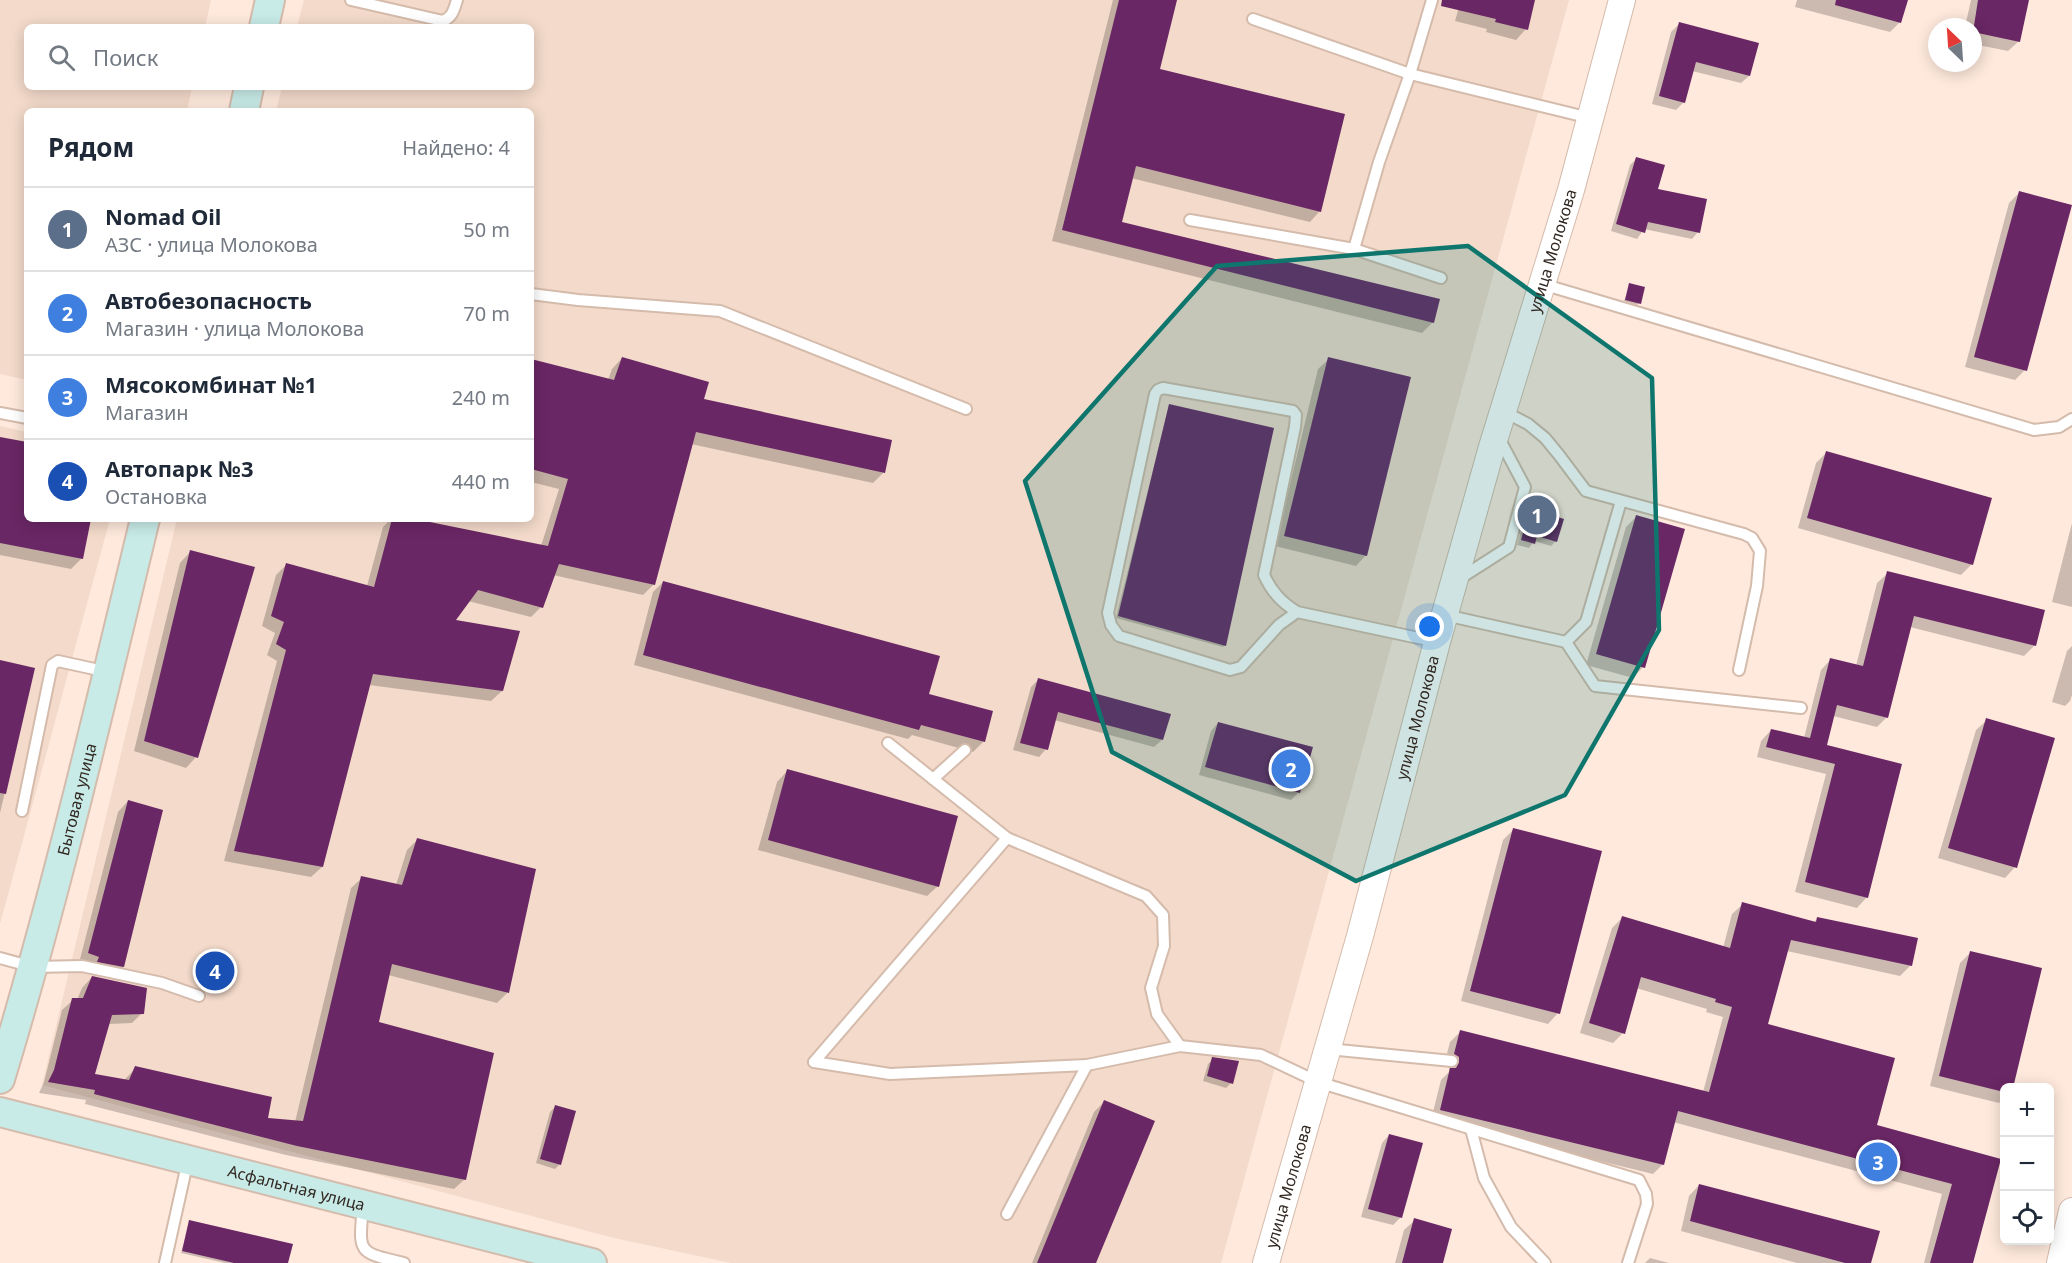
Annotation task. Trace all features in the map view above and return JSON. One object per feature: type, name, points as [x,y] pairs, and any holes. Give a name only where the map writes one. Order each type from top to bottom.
[{"type":"main road","points":[[265,24],[270,0]]},
{"type":"main road","points":[[245,108],[248,90]]},
{"type":"main road","name":"Бытовая улица","points":[[0,1079],[33,967],[144,522]]},
{"type":"main road","name":"Асфальтная улица","points":[[0,1112],[592,1263]]},
{"type":"street","name":"улица Молокова","points":[[1266,1263],[1360,936],[1444,615],[1571,190],[1622,0]]},
{"type":"street","points":[[2060,1263],[2072,1211]]},
{"type":"lane","points":[[351,0],[443,21],[449,19],[457,0]]},
{"type":"lane","points":[[1354,249],[1379,162],[1410,74],[1432,0]]},
{"type":"lane","points":[[1253,19],[1410,74],[1590,118]]},
{"type":"lane","points":[[1190,220],[1354,249],[1441,278]]},
{"type":"lane","points":[[1542,284],[2034,430],[2059,427],[2072,420]]},
{"type":"lane","points":[[534,294],[720,311],[966,409]]},
{"type":"lane","points":[[1297,612],[1279,625],[1241,668],[1236,670],[1119,636],[1112,625],[1108,613],[1155,394],[1158,390],[1163,388],[1293,411],[1296,415],[1264,575],[1275,594],[1285,605],[1297,612],[1437,642]]},
{"type":"lane","points":[[0,412],[24,417]]},
{"type":"lane","points":[[1454,583],[1509,547],[1525,487],[1500,422],[1528,424],[1559,454],[1586,491],[1752,538],[1760,551],[1757,586],[1738,670]]},
{"type":"lane","points":[[1566,642],[1586,622],[1621,501]]},
{"type":"lane","points":[[1444,615],[1566,642],[1595,686],[1801,708]]},
{"type":"lane","points":[[22,811],[52,665],[58,661],[108,672]]},
{"type":"lane","points":[[888,743],[1007,838],[1146,896],[1163,915],[1164,946],[1151,988],[1157,1014],[1180,1046]]},
{"type":"lane","points":[[933,779],[965,750]]},
{"type":"lane","points":[[1007,838],[814,1062],[890,1074],[1086,1065],[1180,1046],[1261,1055],[1318,1082],[1639,1180],[1646,1194],[1647,1204],[1628,1263]]},
{"type":"lane","points":[[0,958],[33,967],[82,966],[162,983],[199,996]]},
{"type":"lane","points":[[1328,1049],[1452,1061]]},
{"type":"lane","points":[[1007,1214],[1086,1065]]},
{"type":"lane","points":[[1471,1129],[1484,1178],[1511,1227],[1545,1263]]},
{"type":"lane","points":[[165,1263],[188,1160]]},
{"type":"lane","points":[[363,1204],[360,1242],[364,1258],[375,1257],[404,1263]]},
{"type":"highlighted area","points":[[1468,246],[1652,378],[1659,630],[1565,795],[1356,881],[1112,752],[1025,481],[1217,266]]},
{"type":"shaded area","points":[[0,0],[211,0],[206,24],[24,24],[24,90],[191,90],[188,108],[24,108],[24,379],[0,374]]},
{"type":"shaded area","points":[[304,0],[1569,0],[1221,1263],[731,1263],[614,1238],[42,1085],[176,522],[534,522],[534,108],[277,108],[281,90],[534,90],[534,24],[298,24]]},
{"type":"shaded area","points":[[0,426],[24,431],[24,522],[109,522],[0,924]]},
{"type":"building","points":[[1119,0],[1177,0],[1160,69],[1345,114],[1321,212],[1136,166],[1122,222],[1440,299],[1434,323],[1062,230]]},
{"type":"building","points":[[1442,0],[1535,0],[1528,30],[1495,22],[1496,19],[1441,6]]},
{"type":"building","points":[[1836,0],[1908,0],[1901,23],[1835,5]]},
{"type":"building","points":[[1978,0],[2029,0],[2020,42],[1982,34],[1982,18],[1975,18]]},
{"type":"building","points":[[1679,22],[1759,43],[1750,76],[1696,62],[1685,103],[1659,96]]},
{"type":"building","points":[[1636,157],[1665,165],[1658,189],[1707,199],[1700,233],[1648,222],[1645,233],[1616,224]]},
{"type":"building","points":[[2019,191],[2072,205],[2027,371],[1974,357]]},
{"type":"building","points":[[1629,283],[1645,287],[1641,304],[1625,300]]},
{"type":"building","points":[[622,357],[709,382],[704,399],[892,440],[885,473],[696,432],[655,585],[559,564],[543,608],[478,590],[456,620],[520,631],[503,691],[373,674],[323,867],[234,851],[286,650],[276,644],[284,622],[271,616],[286,563],[374,587],[391,522],[430,522],[548,546],[568,479],[534,470],[534,360],[614,380]]},
{"type":"building","points":[[1328,357],[1411,377],[1367,556],[1284,536]]},
{"type":"building","points":[[1169,404],[1274,428],[1226,646],[1118,616]]},
{"type":"building","points":[[0,437],[24,441],[24,522],[90,522],[83,559],[0,543]]},
{"type":"building","points":[[1826,451],[1992,498],[1973,565],[1807,518]]},
{"type":"building","points":[[1533,498],[1548,503],[1545,513],[1564,519],[1557,542],[1537,536],[1535,544],[1521,540]]},
{"type":"building","points":[[1636,515],[1685,529],[1645,668],[1596,654]]},
{"type":"building","points":[[190,550],[255,567],[198,758],[144,741]]},
{"type":"building","points":[[1887,571],[2045,610],[2036,646],[1914,616],[1888,718],[1837,705],[1827,745],[1902,764],[1868,898],[1805,882],[1835,764],[1766,747],[1771,729],[1810,738],[1830,658],[1863,666]]},
{"type":"building","points":[[663,581],[940,656],[929,694],[993,711],[985,742],[921,725],[919,730],[643,655]]},
{"type":"building","points":[[0,660],[35,668],[6,794],[0,793]]},
{"type":"building","points":[[1038,678],[1171,714],[1163,740],[1058,712],[1048,750],[1020,743]]},
{"type":"building","points":[[1986,718],[2055,738],[2017,868],[1948,848]]},
{"type":"building","points":[[1218,722],[1313,747],[1300,793],[1205,767]]},
{"type":"building","points":[[787,769],[958,816],[939,887],[768,840]]},
{"type":"building","points":[[128,800],[163,810],[124,967],[97,962],[99,957],[88,953]]},
{"type":"building","points":[[1513,828],[1602,851],[1560,1014],[1470,991]]},
{"type":"building","points":[[417,838],[536,869],[509,993],[392,964],[379,1022],[494,1053],[466,1180],[297,1146],[94,1094],[95,1090],[48,1082],[54,1070],[72,998],[83,998],[92,976],[147,988],[144,1014],[112,1015],[95,1074],[129,1080],[135,1066],[272,1097],[268,1118],[303,1121],[361,876],[402,885]]},
{"type":"building","points":[[1742,902],[1816,922],[1817,917],[1918,938],[1912,966],[1791,940],[1768,1024],[1895,1058],[1877,1125],[2000,1159],[1973,1263],[1930,1263],[1952,1184],[1678,1111],[1664,1165],[1440,1110],[1450,1068],[1456,1068],[1459,1062],[1459,1057],[1454,1054],[1460,1030],[1709,1092],[1732,1007],[1715,1002],[1716,999],[1641,977],[1625,1034],[1589,1023],[1622,916],[1730,948]]},
{"type":"building","points":[[1970,951],[2042,968],[2014,1083],[2000,1083],[2000,1091],[1939,1076]]},
{"type":"building","points":[[1212,1057],[1239,1061],[1233,1084],[1207,1076]]},
{"type":"building","points":[[1104,1100],[1155,1121],[1096,1263],[1037,1263]]},
{"type":"building","points":[[555,1105],[576,1111],[561,1165],[540,1159]]},
{"type":"building","points":[[1389,1134],[1423,1143],[1402,1218],[1368,1209]]},
{"type":"building","points":[[1699,1184],[1880,1231],[1871,1263],[1845,1263],[1690,1221]]},
{"type":"building","points":[[1414,1218],[1452,1229],[1443,1263],[1402,1263]]},
{"type":"building","points":[[189,1220],[293,1244],[288,1263],[234,1263],[182,1251]]},
{"type":"place","name":"Nomad Oil","points":[[1537,515]]},
{"type":"place","name":"Автобезопасность","points":[[1291,769]]},
{"type":"place","name":"Автопарк №3","points":[[215,971]]},
{"type":"place","name":"Мясокомбинат №1","points":[[1878,1162]]}]
